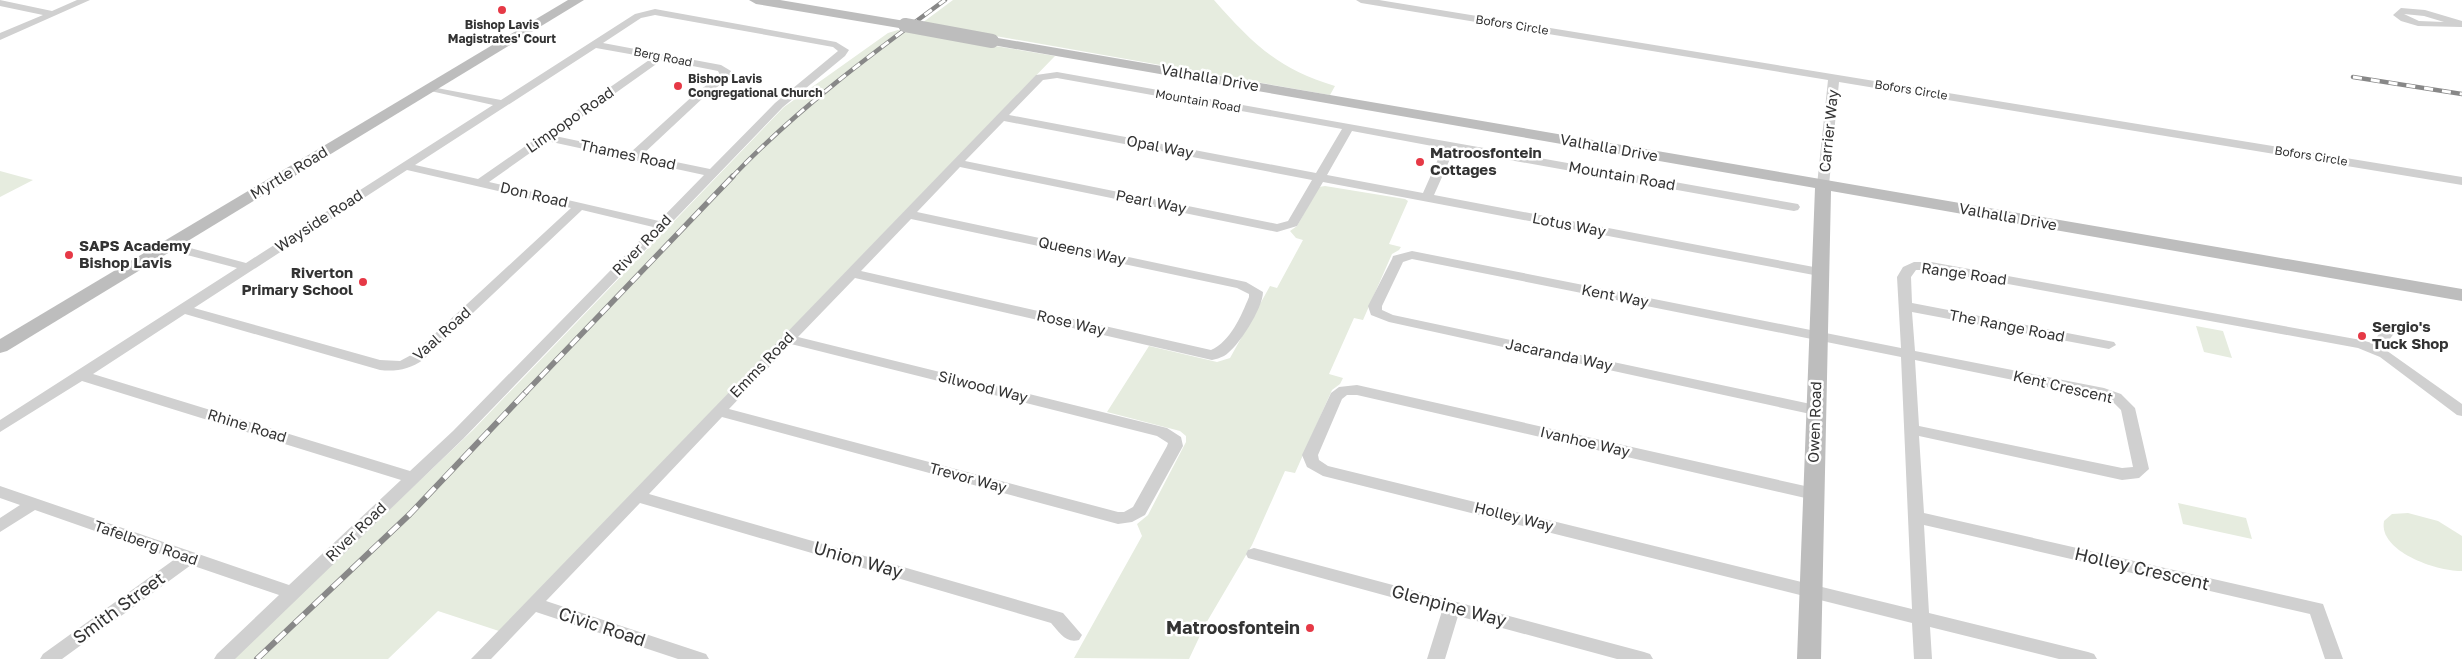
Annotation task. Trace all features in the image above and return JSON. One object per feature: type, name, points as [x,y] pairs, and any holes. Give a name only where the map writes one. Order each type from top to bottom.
[{"type":"main road","name":"Myrtle Road","points":[[0,346],[577,0]]},
{"type":"main road","name":"Valhalla Drive","points":[[756,0],[2462,296]]},
{"type":"main road","name":"Owen Road","points":[[1810,659],[1815,410],[1823,185]]},
{"type":"street","points":[[0,13],[31,0]]},
{"type":"street","points":[[0,37],[85,0]]},
{"type":"street","name":"Bofors Circle","points":[[1361,0],[2462,181]]},
{"type":"street","points":[[0,3],[53,14]]},
{"type":"street","name":"River Road","points":[[223,659],[458,435],[779,105],[841,54],[843,49],[836,45],[655,12],[638,16]]},
{"type":"street","name":"Wayside Road","points":[[0,427],[638,16]]},
{"type":"street","name":"Berg Road","points":[[593,44],[721,68],[726,74],[634,156]]},
{"type":"street","name":"Limpopo Road","points":[[480,183],[660,57]]},
{"type":"street","name":"Emms Road","points":[[480,659],[1036,80],[1047,75]]},
{"type":"street","name":"Mountain Road","points":[[1047,75],[1779,200],[1794,207]]},
{"type":"street","name":"Carrier Way","points":[[1823,185],[1834,78]]},
{"type":"street","points":[[430,88],[501,103]]},
{"type":"street","name":"Opal Way","points":[[1001,117],[1319,178]]},
{"type":"street","points":[[1319,178],[1349,127]]},
{"type":"street","name":"Thames Road","points":[[544,137],[712,173]]},
{"type":"street","points":[[1428,198],[1450,145]]},
{"type":"street","name":"Pearl Way","points":[[956,163],[1277,228],[1293,223],[1319,178]]},
{"type":"street","name":"Don Road","points":[[405,166],[662,225]]},
{"type":"street","name":"Lotus Way","points":[[1319,178],[1819,272]]},
{"type":"street","name":"Vaal Road","points":[[182,309],[380,365],[395,367],[404,365],[418,357],[581,206]]},
{"type":"street","name":"Queens Way","points":[[907,214],[1241,285],[1256,292]]},
{"type":"street","points":[[168,246],[248,267]]},
{"type":"street","name":"Kent Way","points":[[1412,255],[1818,336]]},
{"type":"street","name":"Jacaranda Way","points":[[1412,255],[1398,259],[1375,306],[1378,314],[1815,410]]},
{"type":"street","name":"Range Road","points":[[1922,659],[1905,306],[1904,277],[1906,270],[1916,266],[1931,266],[2352,343],[2375,349],[2392,359],[2462,411]]},
{"type":"street","name":"Rose Way","points":[[851,273],[1212,354],[1221,353],[1228,347],[1254,302],[1256,292]]},
{"type":"street","name":"The Range Road","points":[[1905,306],[2109,345]]},
{"type":"street","points":[[2375,349],[2391,328]]},
{"type":"street","name":"Kent Crescent","points":[[1818,336],[2116,397],[2128,408],[2141,469],[2134,474],[2122,474],[1911,429]]},
{"type":"street","name":"Silwood Way","points":[[788,339],[1162,432],[1176,441]]},
{"type":"street","name":"Rhine Road","points":[[80,375],[414,478]]},
{"type":"street","name":"Holley Way","points":[[1357,390],[1344,390],[1336,396],[1310,451],[1312,463],[1323,470],[1811,591]]},
{"type":"street","name":"Ivanhoe Way","points":[[1357,390],[1814,494]]},
{"type":"street","name":"Trevor Way","points":[[718,411],[1126,518],[1140,511],[1176,446],[1176,441]]},
{"type":"street","name":"Tafelberg Road","points":[[0,492],[292,593]]},
{"type":"street","name":"Union Way","points":[[637,496],[1057,618],[1073,636]]},
{"type":"street","points":[[0,526],[33,504]]},
{"type":"street","name":"Holley Crescent","points":[[1915,517],[2317,609],[2334,659]]},
{"type":"street","name":"Glenpine Way","points":[[1254,554],[1644,659]]},
{"type":"street","name":"Smith Street","points":[[49,659],[190,557]]},
{"type":"street","points":[[1811,591],[2088,659]]},
{"type":"street","name":"Civic Road","points":[[532,604],[700,659]]},
{"type":"street","points":[[1436,659],[1452,607]]},
{"type":"shaded area","points":[[953,0],[1214,0],[1241,30],[1282,63],[1298,72],[1335,86],[1330,95],[922,23]]},
{"type":"shaded area","points":[[898,30],[1055,56],[499,631],[438,611],[388,659],[232,659],[473,430],[784,107],[888,33]]},
{"type":"shaded area","points":[[0,171],[33,180],[0,197]]},
{"type":"shaded area","points":[[1325,186],[1408,201],[1389,244],[1401,247],[1392,254],[1363,320],[1354,318],[1329,374],[1343,378],[1340,384],[1332,390],[1295,473],[1285,471],[1252,545],[1205,625],[1189,659],[1074,658],[1142,536],[1137,524],[1148,515],[1186,442],[1186,436],[1180,431],[1107,412],[1149,346],[1217,362],[1230,358],[1270,286],[1277,288],[1303,240],[1296,238],[1290,231],[1297,226],[1319,187]]},
{"type":"shaded area","points":[[2196,326],[2223,331],[2232,358],[2204,352]]},
{"type":"shaded area","points":[[2178,503],[2246,518],[2252,539],[2183,524]]},
{"type":"shaded area","points":[[2408,513],[2438,521],[2462,536],[2462,571],[2426,564],[2400,551],[2390,542],[2385,532],[2384,521],[2392,514]]},
{"type":"railway","points":[[733,176],[782,128],[808,106],[862,62],[945,0]]},
{"type":"railway","points":[[2353,77],[2462,94]]},
{"type":"railway","points":[[525,393],[733,176]]},
{"type":"railway","points":[[257,659],[410,514],[526,392]]},
{"type":"place","name":"Bishop Lavis Magistrates' Court","points":[[502,10]]},
{"type":"place","name":"Bishop Lavis Congregational Church","points":[[678,86]]},
{"type":"place","name":"Matroosfontein Cottages","points":[[1420,162]]},
{"type":"place","name":"SAPS Academy Bishop Lavis","points":[[69,255]]},
{"type":"place","name":"Riverton Primary School","points":[[363,282]]},
{"type":"place","name":"Sergio's Tuck Shop","points":[[2362,336]]},
{"type":"place","name":"Matroosfontein","points":[[1310,628]]}]
